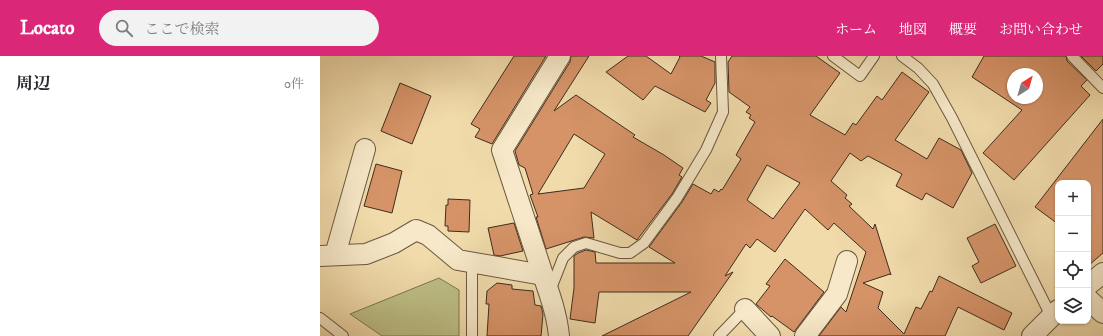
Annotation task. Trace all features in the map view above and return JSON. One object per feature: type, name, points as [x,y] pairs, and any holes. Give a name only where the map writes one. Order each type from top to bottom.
[{"type":"street","points":[[559,336],[546,284],[502,150],[560,56]]},
{"type":"street","points":[[365,150],[328,256],[366,254],[394,244],[416,230],[428,236],[458,260],[546,284]]},
{"type":"street","points":[[805,336],[837,294],[847,261]]},
{"type":"street","points":[[1091,283],[1103,273]]},
{"type":"street","points":[[1091,301],[1103,313]]},
{"type":"street","points":[[745,309],[770,336]]},
{"type":"street","points":[[1032,336],[1054,313]]},
{"type":"lane","points":[[546,284],[563,258],[574,247],[586,243],[620,253],[630,253],[644,243],[677,198],[706,150],[723,112],[720,56]]},
{"type":"lane","points":[[833,56],[860,76],[874,56]]},
{"type":"lane","points":[[902,56],[918,68],[933,84],[1054,313]]},
{"type":"lane","points":[[1072,56],[1103,88]]},
{"type":"lane","points":[[472,263],[472,336]]},
{"type":"lane","points":[[719,336],[745,309]]},
{"type":"lane","points":[[320,318],[343,336]]},
{"type":"green space","points":[[439,278],[459,290],[459,336],[382,336],[350,314]]},
{"type":"building","points":[[514,56],[546,56],[492,144],[475,137],[480,129],[471,124]]},
{"type":"building","points":[[571,56],[589,56],[554,111],[576,95],[635,135],[633,137],[683,168],[679,175],[682,177],[672,194],[637,240],[591,212],[594,238],[584,237],[546,249],[536,217],[538,217],[530,195],[533,194],[525,168],[519,165],[515,151],[570,62]],"holes":[[[574,134],[605,154],[584,188],[538,194]]]},
{"type":"building","points":[[628,56],[646,56],[671,74],[680,57],[679,56],[701,56],[715,62],[715,83],[706,100],[711,103],[705,112],[655,86],[643,100],[606,72]]},
{"type":"building","points":[[732,56],[816,56],[840,73],[810,115],[845,135],[853,123],[856,125],[877,96],[882,100],[902,72],[929,92],[895,140],[927,159],[939,138],[961,150],[972,173],[953,208],[926,193],[922,200],[896,186],[902,174],[868,156],[861,161],[850,153],[831,181],[847,195],[845,198],[852,204],[849,206],[873,229],[875,224],[891,275],[890,274],[863,283],[883,292],[878,308],[904,334],[916,307],[921,309],[930,291],[932,292],[939,276],[1012,313],[1004,330],[958,307],[945,336],[819,336],[841,307],[846,312],[866,252],[834,223],[828,230],[805,209],[775,252],[757,239],[750,248],[746,244],[725,276],[733,272],[688,336],[602,336],[691,292],[599,292],[595,323],[570,319],[574,288],[574,256],[586,250],[595,252],[596,263],[675,263],[649,247],[682,202],[693,184],[711,194],[714,189],[719,192],[721,189],[722,190],[741,159],[736,155],[755,122],[749,118],[751,115],[746,112],[750,107],[729,92],[728,62]],"holes":[[[767,165],[800,183],[773,219],[747,200]]]},
{"type":"building","points":[[984,56],[1066,56],[1067,61],[1087,80],[1081,86],[1090,95],[1014,180],[983,153],[1022,110],[1013,104],[1043,104],[1043,68],[1007,68],[1007,100],[972,77]]},
{"type":"building","points":[[1081,56],[1103,56],[1103,64],[1096,71]]},
{"type":"building","points":[[400,83],[431,96],[412,144],[381,131]]},
{"type":"building","points":[[1103,119],[1103,253],[1091,263],[1091,180],[1056,180]]},
{"type":"building","points":[[376,164],[402,171],[392,213],[364,206]]},
{"type":"building","points":[[1055,181],[1055,222],[1035,207]]},
{"type":"building","points":[[448,199],[470,200],[469,232],[448,231],[448,226],[445,226],[446,205],[448,205]]},
{"type":"building","points":[[514,223],[523,251],[500,256],[494,255],[488,228]]},
{"type":"building","points":[[995,224],[1016,266],[981,283],[972,266],[979,262],[967,238]]},
{"type":"building","points":[[785,259],[824,292],[794,332],[772,316],[771,317],[756,304],[770,286],[766,284]]},
{"type":"building","points":[[497,283],[512,285],[512,289],[533,291],[535,305],[541,306],[543,314],[541,336],[487,336],[489,304],[486,304],[487,291]]}]
